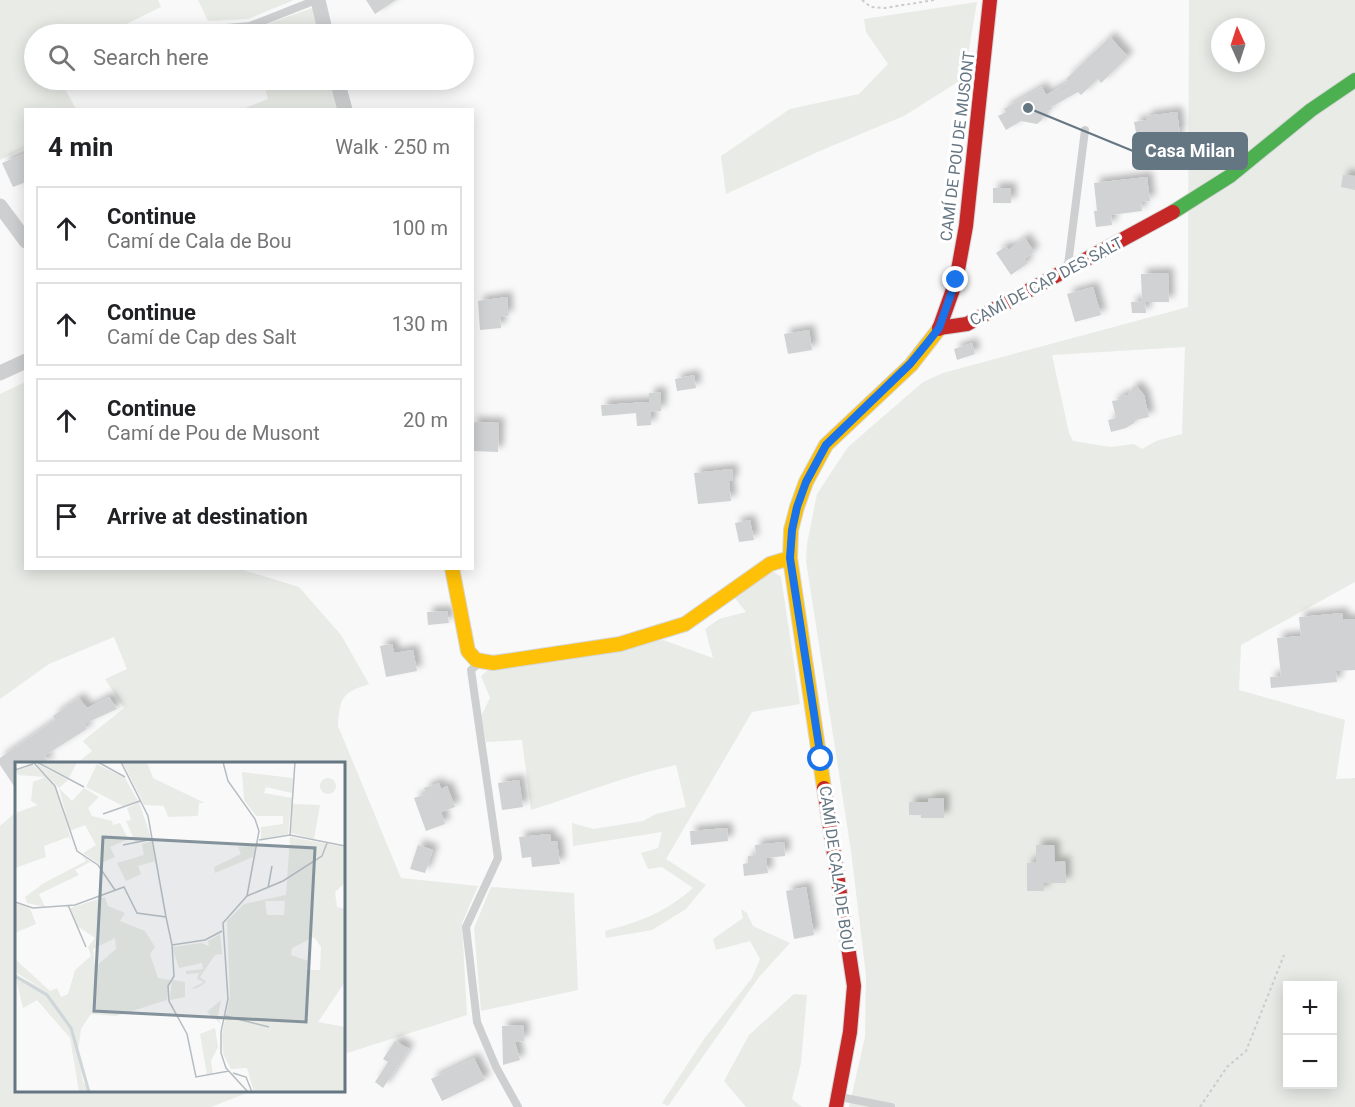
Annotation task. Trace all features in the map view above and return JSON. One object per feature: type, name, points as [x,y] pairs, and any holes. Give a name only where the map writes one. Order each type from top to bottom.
[{"type":"street","points":[[317,0],[323,24]]},
{"type":"street","name":"CAMÍ DE POU DE MUSONT","points":[[939,328],[956,280],[966,226],[990,0]]},
{"type":"street","name":"CAMÍ DE CAP DES SALT","points":[[939,328],[967,324],[1163,218],[1230,176],[1311,110],[1355,80]]},
{"type":"street","points":[[340,90],[344,108]]},
{"type":"street","points":[[0,206],[24,238]]},
{"type":"street","points":[[453,570],[466,646],[470,656],[479,663],[493,663],[620,644],[685,624],[757,572],[770,564],[790,558],[792,530],[797,507],[806,482],[826,445],[910,364],[939,328]]},
{"type":"street","points":[[0,373],[24,363]]},
{"type":"street","name":"CAMÍ DE CALA DE BOU","points":[[790,558],[854,986],[849,1049],[837,1102]]},
{"type":"lane","points":[[255,24],[317,0]]},
{"type":"lane","points":[[1068,270],[1085,130]]},
{"type":"lane","points":[[479,663],[471,670],[498,858],[466,927],[477,1022],[496,1067],[518,1107]]},
{"type":"lane","points":[[837,1102],[891,1107]]},
{"type":"path","points":[[862,0],[871,7],[885,8],[934,0]]},
{"type":"path","points":[[1200,1107],[1227,1067],[1246,1051],[1284,955]]},
{"type":"shaded area","points":[[0,0],[158,0],[161,7],[126,24],[24,24],[24,90],[66,90],[75,108],[24,108],[24,148],[0,160]]},
{"type":"shaded area","points":[[198,0],[294,0],[248,19],[208,21]]},
{"type":"shaded area","points":[[1189,0],[1355,0],[1355,582],[1241,645],[1239,690],[1345,720],[1336,779],[1355,778],[1355,1107],[849,1107],[865,1037],[866,975],[851,851],[806,561],[807,544],[817,494],[848,447],[923,382],[943,373],[1188,307]],"holes":[[[1185,347],[1182,434],[1156,441],[1142,449],[1134,444],[1110,447],[1073,441],[1069,433],[1052,355]]]},
{"type":"shaded area","points":[[977,2],[964,78],[904,116],[726,194],[721,156],[790,109],[859,94],[888,64],[866,32],[864,19]]},
{"type":"shaded area","points":[[315,7],[319,24],[267,24]]},
{"type":"shaded area","points":[[266,90],[333,90],[337,108],[245,108],[268,99]]},
{"type":"shaded area","points":[[24,382],[24,570],[243,570],[299,587],[341,635],[369,684],[353,690],[344,698],[341,703],[338,726],[401,878],[478,886],[462,923],[467,1015],[345,1054],[345,762],[78,762],[92,751],[83,741],[124,708],[105,679],[127,669],[114,637],[49,664],[0,699],[0,394]]},
{"type":"shaded area","points":[[773,571],[781,577],[800,704],[752,712],[666,859],[706,885],[686,909],[652,930],[606,938],[605,931],[652,915],[673,904],[693,888],[662,867],[648,869],[641,853],[658,848],[662,832],[573,846],[572,823],[593,829],[643,821],[656,814],[686,807],[676,765],[621,780],[531,810],[522,740],[486,742],[481,716],[490,698],[481,676],[487,671],[663,640],[713,658],[705,629],[719,619],[746,612],[734,597]]},
{"type":"shaded area","points":[[15,813],[15,1092],[249,1092],[211,1107],[0,1107],[0,826]]},
{"type":"shaded area","points":[[491,887],[574,893],[578,990],[481,1011],[474,928]]},
{"type":"shaded area","points":[[741,909],[747,913],[753,926],[790,943],[759,977],[668,1106],[662,1103],[704,1039],[752,978],[760,959],[750,941],[716,950],[713,939],[743,918]]},
{"type":"shaded area","points":[[794,994],[807,995],[801,1063],[792,1099],[802,1107],[746,1107],[724,1081],[749,1035]]},
{"type":"building","points":[[366,0],[396,0],[375,14]]},
{"type":"building","points":[[1110,37],[1128,57],[1101,83],[1098,79],[1081,95],[1078,92],[1051,107],[1052,109],[1044,113],[1042,120],[1037,124],[1021,121],[1006,130],[998,116],[1006,112],[1004,109],[1042,87],[1046,95],[1069,82],[1066,79]]},
{"type":"building","points":[[1177,112],[1180,134],[1176,134],[1178,147],[1140,153],[1134,122],[1147,120],[1146,116]]},
{"type":"building","points":[[24,154],[24,183],[13,187],[2,163]]},
{"type":"building","points":[[1343,175],[1355,176],[1355,190],[1341,187]]},
{"type":"building","points":[[1147,177],[1150,201],[1141,202],[1142,211],[1111,215],[1112,225],[1096,227],[1094,183]]},
{"type":"building","points":[[993,188],[1011,188],[1011,203],[993,203]]},
{"type":"building","points":[[1025,238],[1034,252],[1024,259],[1028,263],[1011,275],[996,253],[1006,246],[1008,250]]},
{"type":"building","points":[[1168,273],[1169,302],[1145,302],[1146,313],[1132,313],[1131,302],[1142,301],[1141,274]]},
{"type":"building","points":[[1093,287],[1101,315],[1075,322],[1067,294]]},
{"type":"building","points":[[507,297],[508,316],[500,317],[501,328],[480,330],[478,301]]},
{"type":"building","points":[[809,330],[812,350],[788,354],[784,334]]},
{"type":"building","points":[[972,343],[975,354],[957,360],[954,349]]},
{"type":"building","points":[[694,375],[696,388],[677,391],[675,379]]},
{"type":"building","points":[[1133,387],[1137,387],[1144,395],[1149,417],[1136,420],[1126,428],[1111,432],[1108,420],[1116,418],[1112,401],[1128,395]]},
{"type":"building","points":[[661,392],[661,411],[651,412],[651,425],[637,426],[636,413],[602,416],[601,405],[649,402],[649,393]]},
{"type":"building","points":[[474,422],[499,423],[498,452],[474,451]]},
{"type":"building","points":[[732,469],[733,481],[729,481],[731,501],[698,504],[694,473]]},
{"type":"building","points":[[750,520],[754,540],[739,542],[735,523]]},
{"type":"building","points":[[447,611],[449,623],[428,625],[427,612]]},
{"type":"building","points":[[1343,613],[1343,620],[1355,619],[1355,670],[1336,671],[1337,682],[1271,688],[1270,677],[1281,676],[1277,638],[1301,636],[1299,617]]},
{"type":"building","points":[[392,644],[394,653],[413,650],[417,671],[386,677],[380,646]]},
{"type":"building","points":[[109,697],[117,709],[84,724],[87,729],[44,756],[48,762],[15,762],[15,788],[0,765],[0,758],[55,720],[53,716],[79,698],[87,708]]},
{"type":"building","points":[[519,780],[523,807],[502,810],[498,783]]},
{"type":"building","points":[[439,783],[441,789],[447,786],[455,807],[441,812],[445,824],[426,831],[414,798],[426,794],[424,788]]},
{"type":"building","points":[[944,798],[944,818],[921,818],[921,815],[909,815],[909,802],[928,802],[928,799]]},
{"type":"building","points":[[727,828],[728,841],[691,845],[690,831]]},
{"type":"building","points":[[550,834],[551,842],[557,841],[560,864],[532,867],[531,857],[522,858],[519,837]]},
{"type":"building","points":[[784,842],[785,856],[766,858],[768,873],[744,876],[743,864],[748,863],[748,856],[756,855],[755,845]]},
{"type":"building","points":[[418,845],[433,850],[425,873],[410,869]]},
{"type":"building","points":[[1036,845],[1054,845],[1055,862],[1065,861],[1066,883],[1044,883],[1044,891],[1027,891],[1027,863],[1036,862]]},
{"type":"building","points":[[806,887],[814,935],[794,939],[786,891]]},
{"type":"building","points":[[523,1025],[524,1041],[515,1042],[520,1060],[503,1065],[502,1026]]},
{"type":"building","points":[[395,1041],[409,1049],[383,1088],[375,1082],[388,1062],[383,1059]]},
{"type":"building","points":[[474,1058],[485,1080],[442,1101],[431,1079]]},
{"type":"traffic: fast","points":[[1173,212],[1230,176],[1311,110],[1355,80]]},
{"type":"traffic: slow","points":[[824,788],[790,558],[791,530],[806,482],[826,445],[911,365],[939,329]]},
{"type":"traffic: slow","points":[[452,570],[468,651],[476,660],[493,663],[620,644],[685,624],[770,564],[790,558]]},
{"type":"traffic: jam","points":[[939,329],[956,281],[966,226],[990,0]]},
{"type":"traffic: jam","points":[[939,328],[967,324],[1173,212]]},
{"type":"traffic: jam","points":[[824,788],[854,986],[850,1032],[836,1107]]},
{"type":"place","name":"Casa Milan","points":[[1028,108]]},
{"type":"route","points":[[821,759],[790,558],[792,530],[797,507],[806,482],[826,445],[910,364],[939,328],[956,280]]}]
